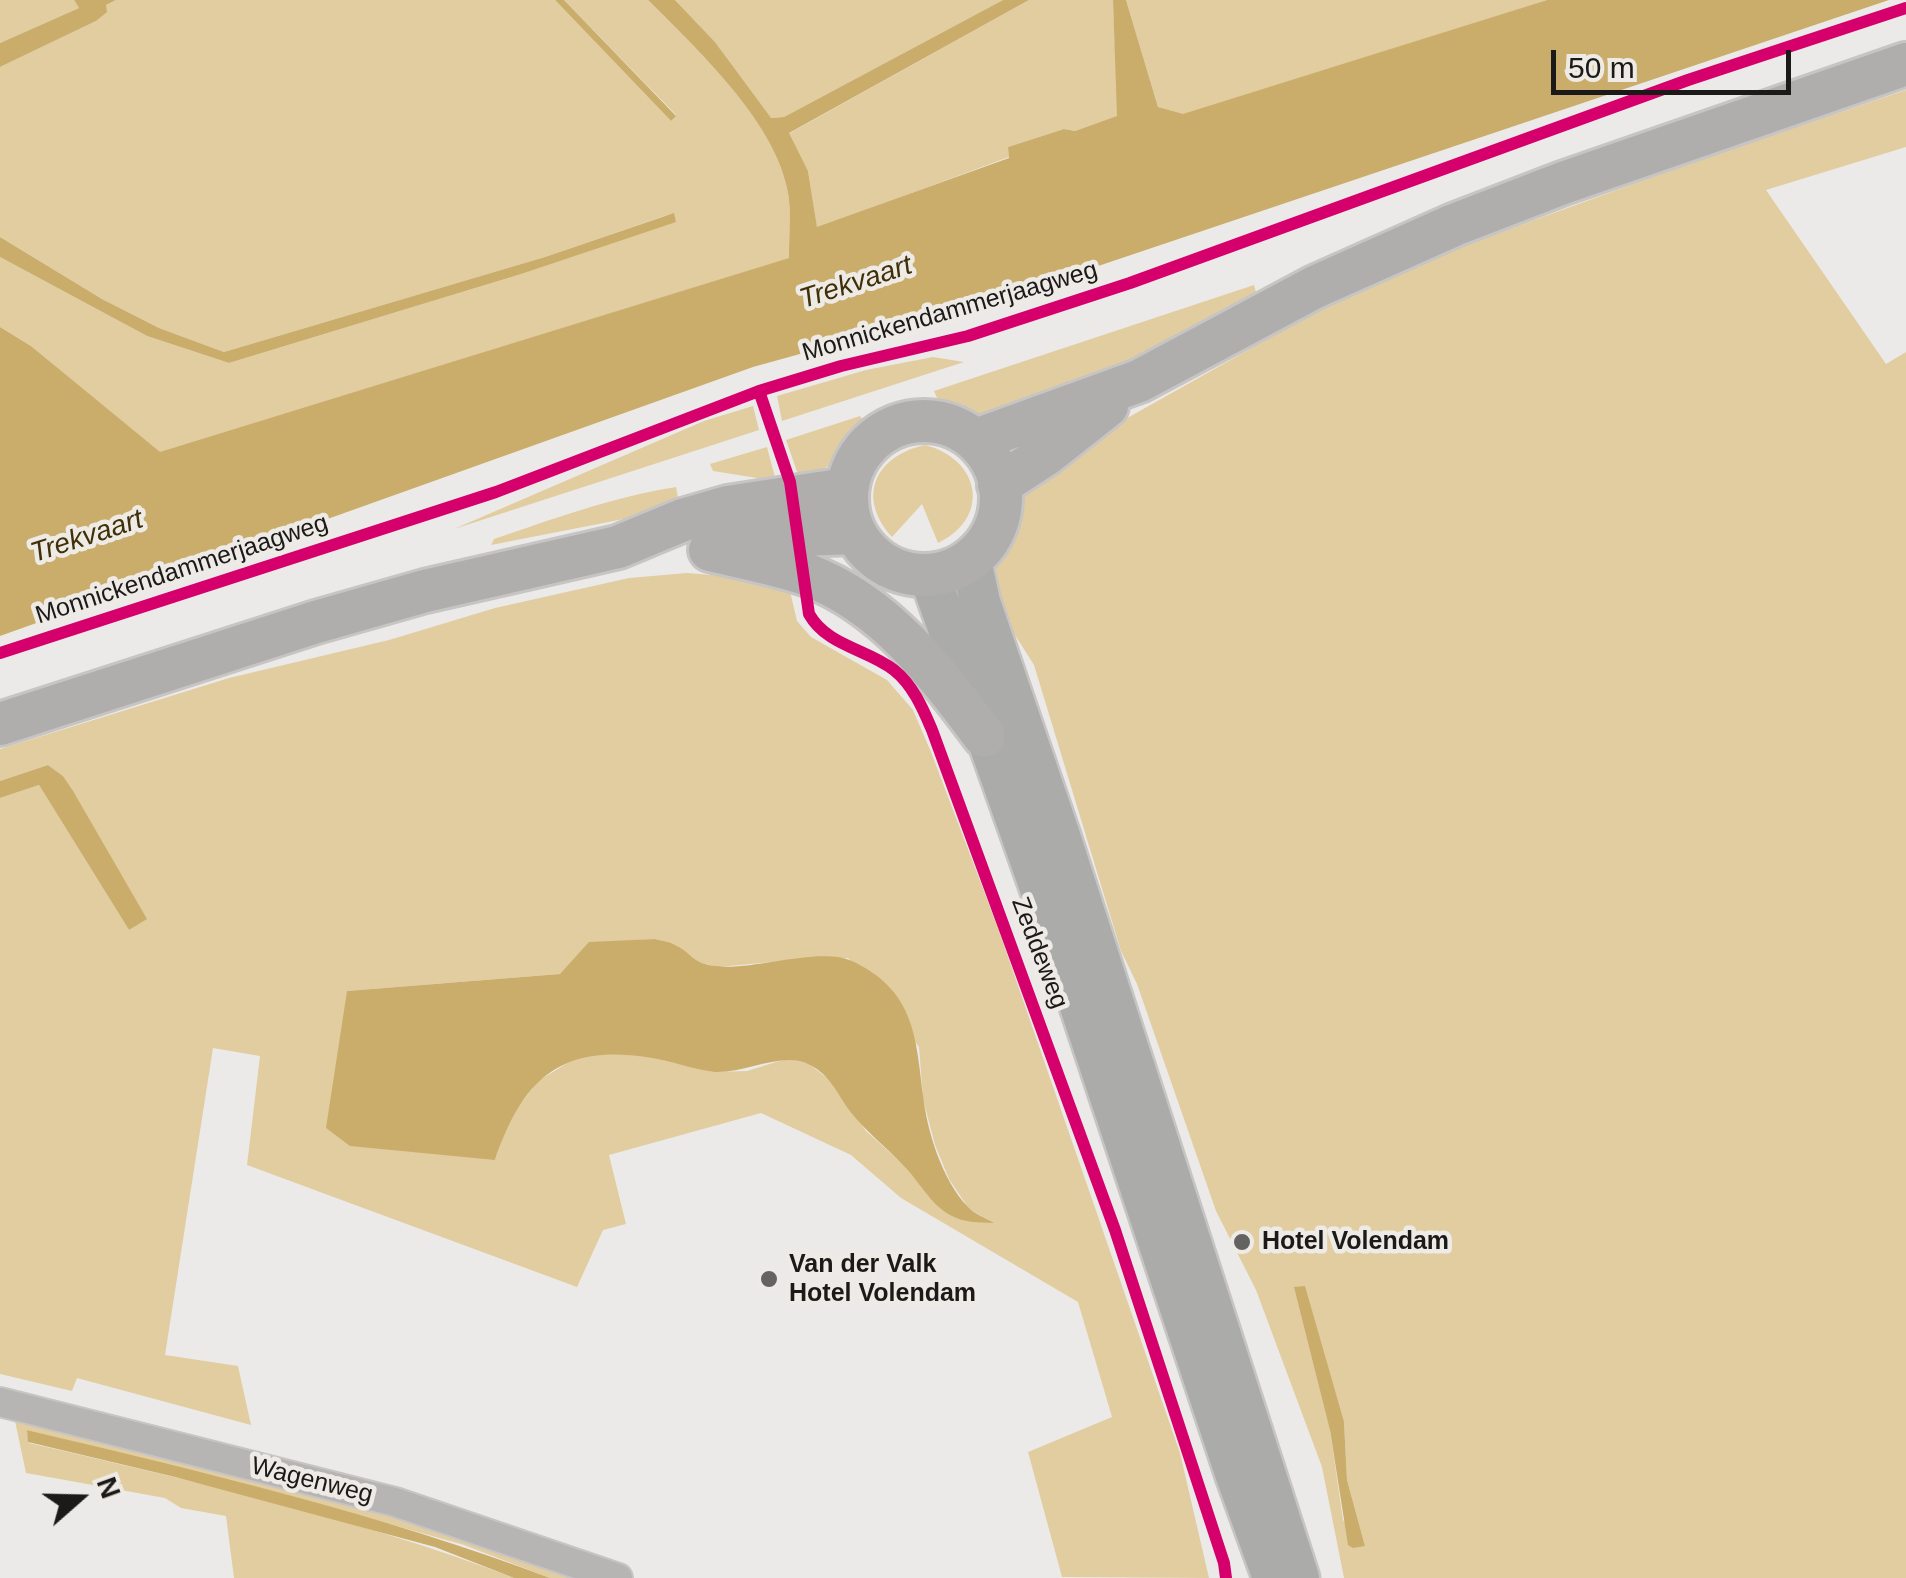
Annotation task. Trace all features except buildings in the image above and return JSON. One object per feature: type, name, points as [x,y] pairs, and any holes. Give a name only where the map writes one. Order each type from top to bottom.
[{"type":"main road","points":[[976,440],[1139,381],[1346,272],[1454,225],[1906,64]]},
{"type":"main road","points":[[998,485],[1045,455],[1139,381]]},
{"type":"main road","points":[[929,420],[945,423],[976,440],[998,485],[1001,500],[996,526],[983,550],[956,570],[930,576],[915,575],[876,559],[854,533],[846,489],[864,450],[878,435],[929,420]]},
{"type":"main road","points":[[11,720],[425,591],[618,548],[683,520],[728,508],[846,489]]},
{"type":"main road","points":[[618,548],[710,550],[798,535],[854,533]]},
{"type":"main road","points":[[710,550],[803,574],[843,592],[876,614],[936,672],[984,736]]},
{"type":"main road","name":"Zeddeweg","points":[[971,560],[980,602],[1060,836],[1299,1578]]},
{"type":"main road","name":"Zeddeweg","points":[[930,576],[1051,919],[1273,1578]]},
{"type":"street","name":"Wagenweg","points":[[0,1402],[395,1502],[618,1578]]},
{"type":"shaded area","points":[[0,0],[74,0],[79,8],[0,43]]},
{"type":"shaded area","points":[[116,0],[555,0],[671,121],[676,115],[564,0],[648,0],[730,86],[766,137],[787,188],[790,258],[160,453],[31,346],[0,327],[0,257],[147,336],[229,363],[518,275],[673,213],[545,257],[224,352],[159,328],[102,299],[0,237],[0,67],[96,21],[106,5]]},
{"type":"shaded area","points":[[675,0],[1003,0],[784,117],[770,118],[715,42]]},
{"type":"shaded area","points":[[1029,0],[1113,0],[1118,116],[1008,147],[1009,157],[817,228],[808,171],[788,134]]},
{"type":"shaded area","points":[[1126,0],[1547,0],[1183,115],[1158,107]]},
{"type":"shaded area","points":[[1906,90],[1906,147],[1766,190],[1886,364],[1906,352],[1906,1578],[1344,1578],[1322,1467],[1256,1290],[1216,1211],[1137,984],[1121,951],[1034,665],[989,594],[988,561],[1004,536],[1012,499],[1081,444],[1321,309],[1463,246]],"holes":[[[1344,1422],[1347,1480],[1365,1546],[1343,1520],[1330,1430]]]},
{"type":"shaded area","points":[[1254,285],[1257,296],[1122,369],[975,419],[940,405],[934,391]]},
{"type":"shaded area","points":[[933,357],[964,362],[782,421],[777,396],[866,370]]},
{"type":"shaded area","points":[[753,406],[759,430],[454,529],[704,421]]},
{"type":"shaded area","points":[[860,416],[866,425],[833,464],[800,480],[786,440]]},
{"type":"shaded area","points":[[925,445],[958,463],[968,475],[972,490],[966,519],[938,543],[922,504],[892,537],[881,522],[873,493],[883,468],[908,450]]},
{"type":"shaded area","points":[[767,447],[776,481],[713,471],[710,464]]},
{"type":"shaded area","points":[[676,487],[680,508],[491,545],[494,539],[584,509]]},
{"type":"shaded area","points":[[687,573],[789,587],[797,621],[811,637],[887,680],[913,710],[998,928],[1180,1453],[1209,1578],[1062,1577],[1028,1452],[1112,1417],[1078,1302],[901,1198],[851,1155],[761,1113],[609,1155],[626,1224],[603,1230],[577,1287],[247,1165],[260,1056],[213,1048],[165,1355],[238,1366],[251,1425],[77,1378],[72,1391],[0,1374],[0,798],[39,785],[129,930],[146,919],[63,776],[48,765],[0,781],[0,749],[229,678],[389,640],[495,608],[629,578]],"holes":[[[655,939],[677,946],[693,961],[719,967],[848,958],[919,1047],[923,1099],[949,1179],[969,1209],[992,1222],[929,1197],[905,1166],[866,1131],[831,1081],[809,1064],[789,1058],[747,1071],[714,1072],[649,1057],[609,1053],[574,1059],[538,1081],[509,1119],[495,1160],[347,991],[560,974],[624,941]]]},
{"type":"shaded area","points":[[31,1419],[282,1481],[590,1578],[550,1578],[464,1545],[283,1494],[27,1430],[29,1443],[335,1519],[514,1578],[234,1578],[226,1516],[181,1508],[165,1498],[26,1473],[15,1421]]},
{"type":"water","points":[[74,0],[116,0],[106,5],[107,12],[96,21],[0,67],[0,43],[79,8]]},
{"type":"water","points":[[555,0],[564,0],[676,116],[671,121]]},
{"type":"water","name":"Trekvaart","points":[[648,0],[675,0],[715,42],[771,118],[784,117],[1003,0],[1029,0],[789,133],[808,171],[817,227],[1009,158],[1008,147],[1117,116],[1113,0],[1126,0],[1158,107],[1183,114],[1547,0],[1889,0],[1009,296],[753,367],[0,636],[0,327],[31,346],[160,452],[789,258],[787,188],[766,137],[730,86]]},
{"type":"water","points":[[674,213],[676,222],[518,275],[229,363],[147,336],[0,257],[0,237],[102,299],[159,328],[224,352],[545,257]]},
{"type":"water","points":[[48,765],[63,776],[73,791],[147,919],[129,930],[39,785],[0,798],[0,781]]},
{"type":"water","points":[[655,939],[683,949],[697,961],[716,966],[822,956],[852,961],[873,973],[900,1001],[908,1017],[918,1053],[928,1124],[943,1169],[968,1207],[994,1223],[971,1222],[943,1210],[855,1118],[828,1079],[800,1061],[776,1061],[726,1072],[616,1054],[567,1063],[532,1089],[506,1132],[495,1160],[350,1146],[326,1128],[347,991],[560,974],[589,942]]},
{"type":"water","points":[[1305,1286],[1344,1422],[1347,1480],[1365,1546],[1348,1545],[1330,1430],[1294,1287]]},
{"type":"water","points":[[27,1430],[357,1514],[550,1578],[514,1578],[435,1547],[28,1442]]},
{"type":"cycle path","name":"Monnickendammerjaagweg","points":[[0,653],[496,492],[759,391],[841,366],[968,336],[1130,283],[1688,80],[1906,8]]},
{"type":"cycle path","points":[[759,391],[790,482],[809,614],[826,633],[901,676],[932,730],[1115,1230],[1226,1578]]},
{"type":"place","name":"Hotel Volendam","points":[[1242,1242]]},
{"type":"place","name":"Van der Valk Hotel Volendam","points":[[769,1279]]}]
